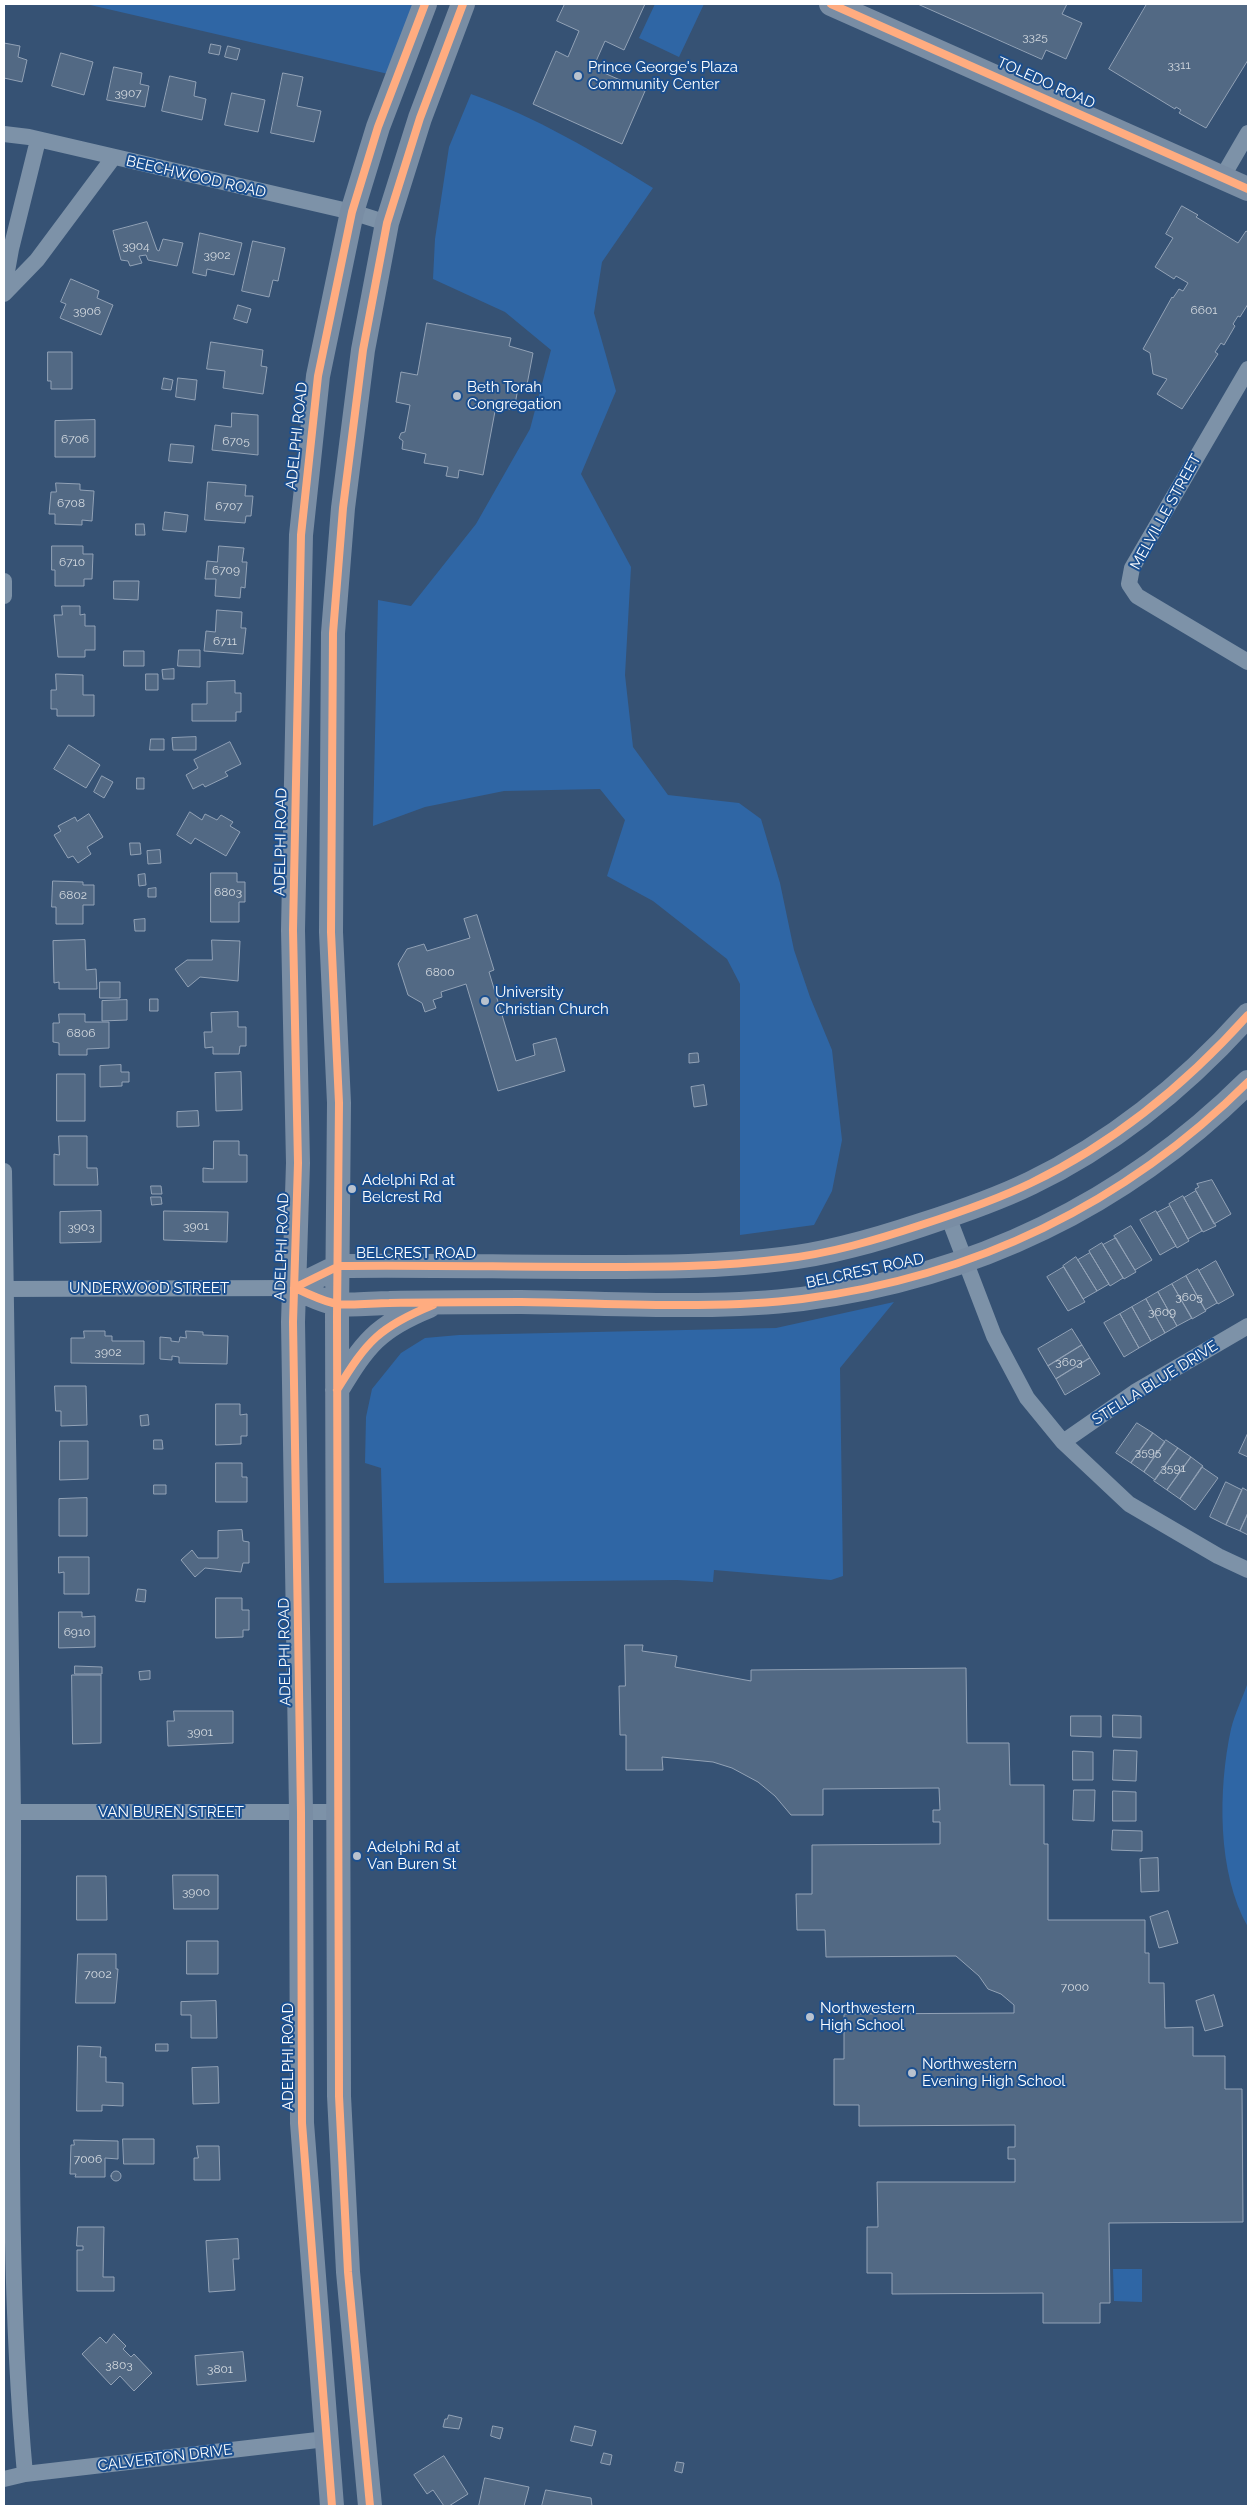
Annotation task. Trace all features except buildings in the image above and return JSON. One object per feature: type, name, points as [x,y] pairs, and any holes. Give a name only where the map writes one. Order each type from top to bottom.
[{"type":"main road","name":"ADELPHI ROAD","points":[[332,2506],[302,2123],[301,1812],[294,1288],[298,1163],[293,930],[301,535],[318,376],[352,212],[378,127],[425,4]]},
{"type":"main road","points":[[370,2506],[343,2200],[339,2096],[337,1390],[339,1102],[331,932],[333,615],[343,508],[363,350],[387,223],[420,118],[463,4]]},
{"type":"main road","name":"TOLEDO ROAD","points":[[832,4],[1223,176],[1248,189]]},
{"type":"main road","name":"BELCREST ROAD","points":[[294,1288],[339,1266],[646,1267],[774,1260],[845,1248],[948,1216],[1031,1183],[1143,1114],[1184,1079],[1248,1015]]},
{"type":"main road","name":"BELCREST ROAD","points":[[294,1288],[338,1304],[438,1302],[683,1304],[800,1299],[864,1289],[965,1262],[1016,1242],[1112,1192],[1166,1155],[1213,1117],[1248,1082]]},
{"type":"main road","points":[[337,1390],[360,1351],[374,1338],[399,1318],[438,1302]]},
{"type":"street","points":[[1223,176],[1248,133]]},
{"type":"street","name":"BEECHWOOD ROAD","points":[[4,134],[38,140],[352,212],[387,223]]},
{"type":"street","points":[[4,288],[10,249],[38,140]]},
{"type":"street","points":[[4,294],[37,260],[113,158]]},
{"type":"street","name":"MELVILLE STREET","points":[[1248,369],[1132,568],[1129,584],[1137,596],[1248,662]]},
{"type":"street","points":[[4,581],[4,596]]},
{"type":"street","points":[[4,1171],[8,1812],[8,2235],[17,2386],[25,2474]]},
{"type":"street","points":[[948,1216],[994,1336],[1028,1398],[1063,1442],[1129,1504],[1218,1556],[1248,1570]]},
{"type":"street","name":"UNDERWOOD STREET","points":[[4,1289],[294,1288]]},
{"type":"street","name":"STELLA BLUE DRIVE","points":[[1063,1442],[1135,1392],[1248,1326]]},
{"type":"street","name":"VAN BUREN STREET","points":[[8,1812],[337,1812]]},
{"type":"street","name":"CALVERTON DRIVE","points":[[4,2479],[25,2474],[326,2439]]},
{"type":"shaded area","points":[[86,4],[425,4],[397,76]]},
{"type":"shaded area","points":[[655,4],[704,4],[679,57],[639,38]]},
{"type":"shaded area","points":[[471,94],[542,124],[653,188],[602,262],[594,313],[616,391],[581,474],[631,567],[625,675],[633,747],[668,795],[739,803],[761,819],[780,883],[794,950],[810,997],[832,1050],[842,1140],[832,1191],[814,1225],[740,1235],[740,984],[727,959],[653,901],[607,876],[625,820],[600,789],[504,791],[425,807],[373,826],[378,600],[411,606],[476,524],[530,429],[551,350],[505,312],[433,279],[435,239],[449,147]]},
{"type":"shaded area","points":[[894,1302],[840,1368],[843,1576],[831,1580],[714,1570],[713,1582],[677,1580],[384,1583],[381,1468],[365,1463],[366,1417],[372,1389],[401,1353],[425,1338],[459,1335],[776,1328]]},
{"type":"shaded area","points":[[1248,1682],[1248,1927],[1230,1882],[1223,1830],[1222,1804],[1231,1729]]},
{"type":"shaded area","points":[[1113,2269],[1142,2269],[1142,2302],[1114,2301]]},
{"type":"cycle path","points":[[332,2506],[302,2123],[301,1812],[293,1322],[298,1163],[293,930],[301,535],[318,376],[352,212],[378,127],[425,4]]},
{"type":"cycle path","points":[[370,2506],[348,2272],[339,2096],[337,1316],[339,1103],[331,932],[333,633],[343,508],[363,350],[387,223],[420,118],[463,4]]},
{"type":"cycle path","points":[[831,4],[1248,189]]},
{"type":"cycle path","points":[[294,1288],[339,1266],[665,1267],[712,1265],[800,1257],[870,1241],[977,1206],[1031,1183],[1062,1167],[1148,1110],[1200,1064],[1248,1015]]},
{"type":"cycle path","points":[[294,1288],[327,1301],[344,1305],[422,1302],[733,1304],[802,1299],[866,1288],[927,1273],[986,1253],[1043,1228],[1098,1198],[1151,1164],[1201,1125],[1248,1082]]},
{"type":"cycle path","points":[[337,1390],[357,1359],[376,1337],[399,1321],[433,1305]]},
{"type":"place","name":"Prince George's Plaza Community Center","points":[[578,76]]},
{"type":"place","name":"Beth Torah Congregation","points":[[457,396]]},
{"type":"place","name":"University Christian Church","points":[[485,1001]]},
{"type":"place","name":"Adelphi Rd at Belcrest Rd","points":[[352,1189]]},
{"type":"place","name":"Adelphi Rd at Van Buren St","points":[[357,1856]]},
{"type":"place","name":"Northwestern High School","points":[[810,2017]]},
{"type":"place","name":"Northwestern Evening High School","points":[[912,2073]]}]
